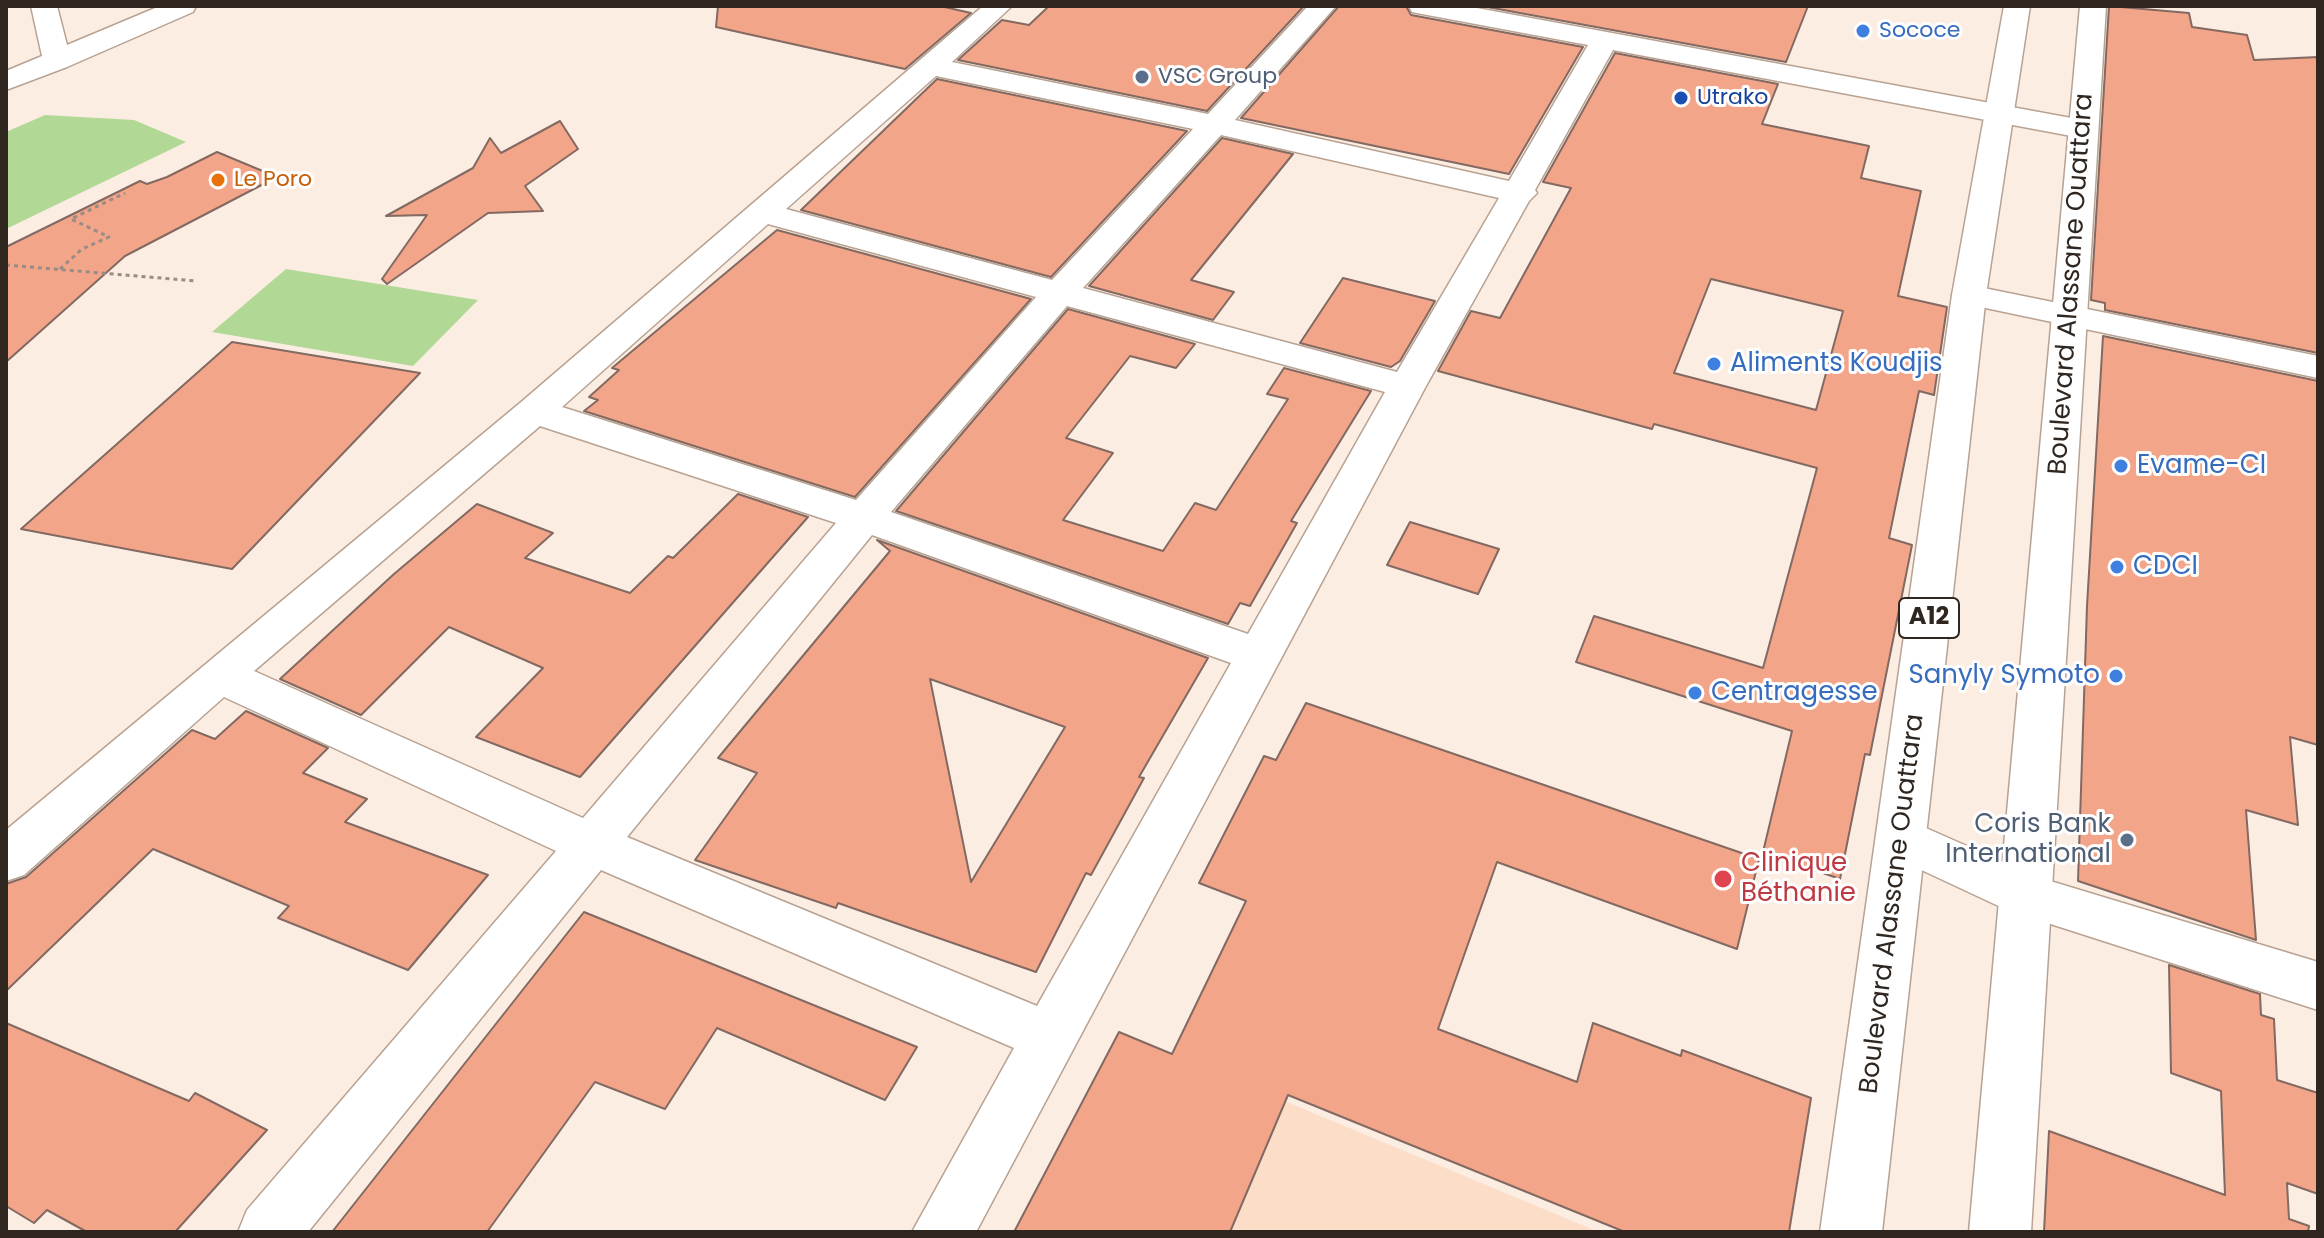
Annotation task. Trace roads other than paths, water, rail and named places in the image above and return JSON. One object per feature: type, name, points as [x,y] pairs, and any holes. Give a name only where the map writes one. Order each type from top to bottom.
[{"type":"street","points":[[44,6],[57,61]]},
{"type":"street","points":[[6,81],[183,6]]},
{"type":"street","points":[[6,860],[219,675],[534,411],[999,6]]},
{"type":"street","points":[[269,1232],[864,517],[1060,292],[1323,6]]},
{"type":"street","points":[[1422,6],[2082,129]]},
{"type":"street","name":"Boulevard Alassane Ouattara","points":[[1851,1232],[1969,295],[2017,6]]},
{"type":"street","name":"Boulevard Alassane Ouattara","points":[[2000,1232],[2093,6]]},
{"type":"street","points":[[943,1232],[1407,386],[1521,193],[1605,40]]},
{"type":"street","points":[[928,66],[1214,124],[1521,193]]},
{"type":"street","points":[[763,213],[1407,386]]},
{"type":"street","points":[[1969,295],[2318,367]]},
{"type":"street","points":[[534,411],[864,517],[1260,656]]},
{"type":"street","points":[[219,675],[593,845],[1050,1037]]},
{"type":"street","points":[[1901,838],[2025,895],[2318,986]]},
{"type":"place","name":"Sococe","points":[[1863,31]]},
{"type":"place","name":"VSC Group","points":[[1142,77]]},
{"type":"place","name":"Utrako","points":[[1681,98]]},
{"type":"place","name":"Le Poro","points":[[218,180]]},
{"type":"place","name":"Aliments Koudjis","points":[[1714,364]]},
{"type":"place","name":"Evame-CI","points":[[2121,466]]},
{"type":"place","name":"CDCI","points":[[2117,567]]},
{"type":"place","name":"Sanyly Symoto","points":[[2116,676]]},
{"type":"place","name":"Centragesse","points":[[1695,693]]},
{"type":"place","name":"Coris Bank International","points":[[2127,840]]},
{"type":"place","name":"Clinique Béthanie","points":[[1723,879]]}]
